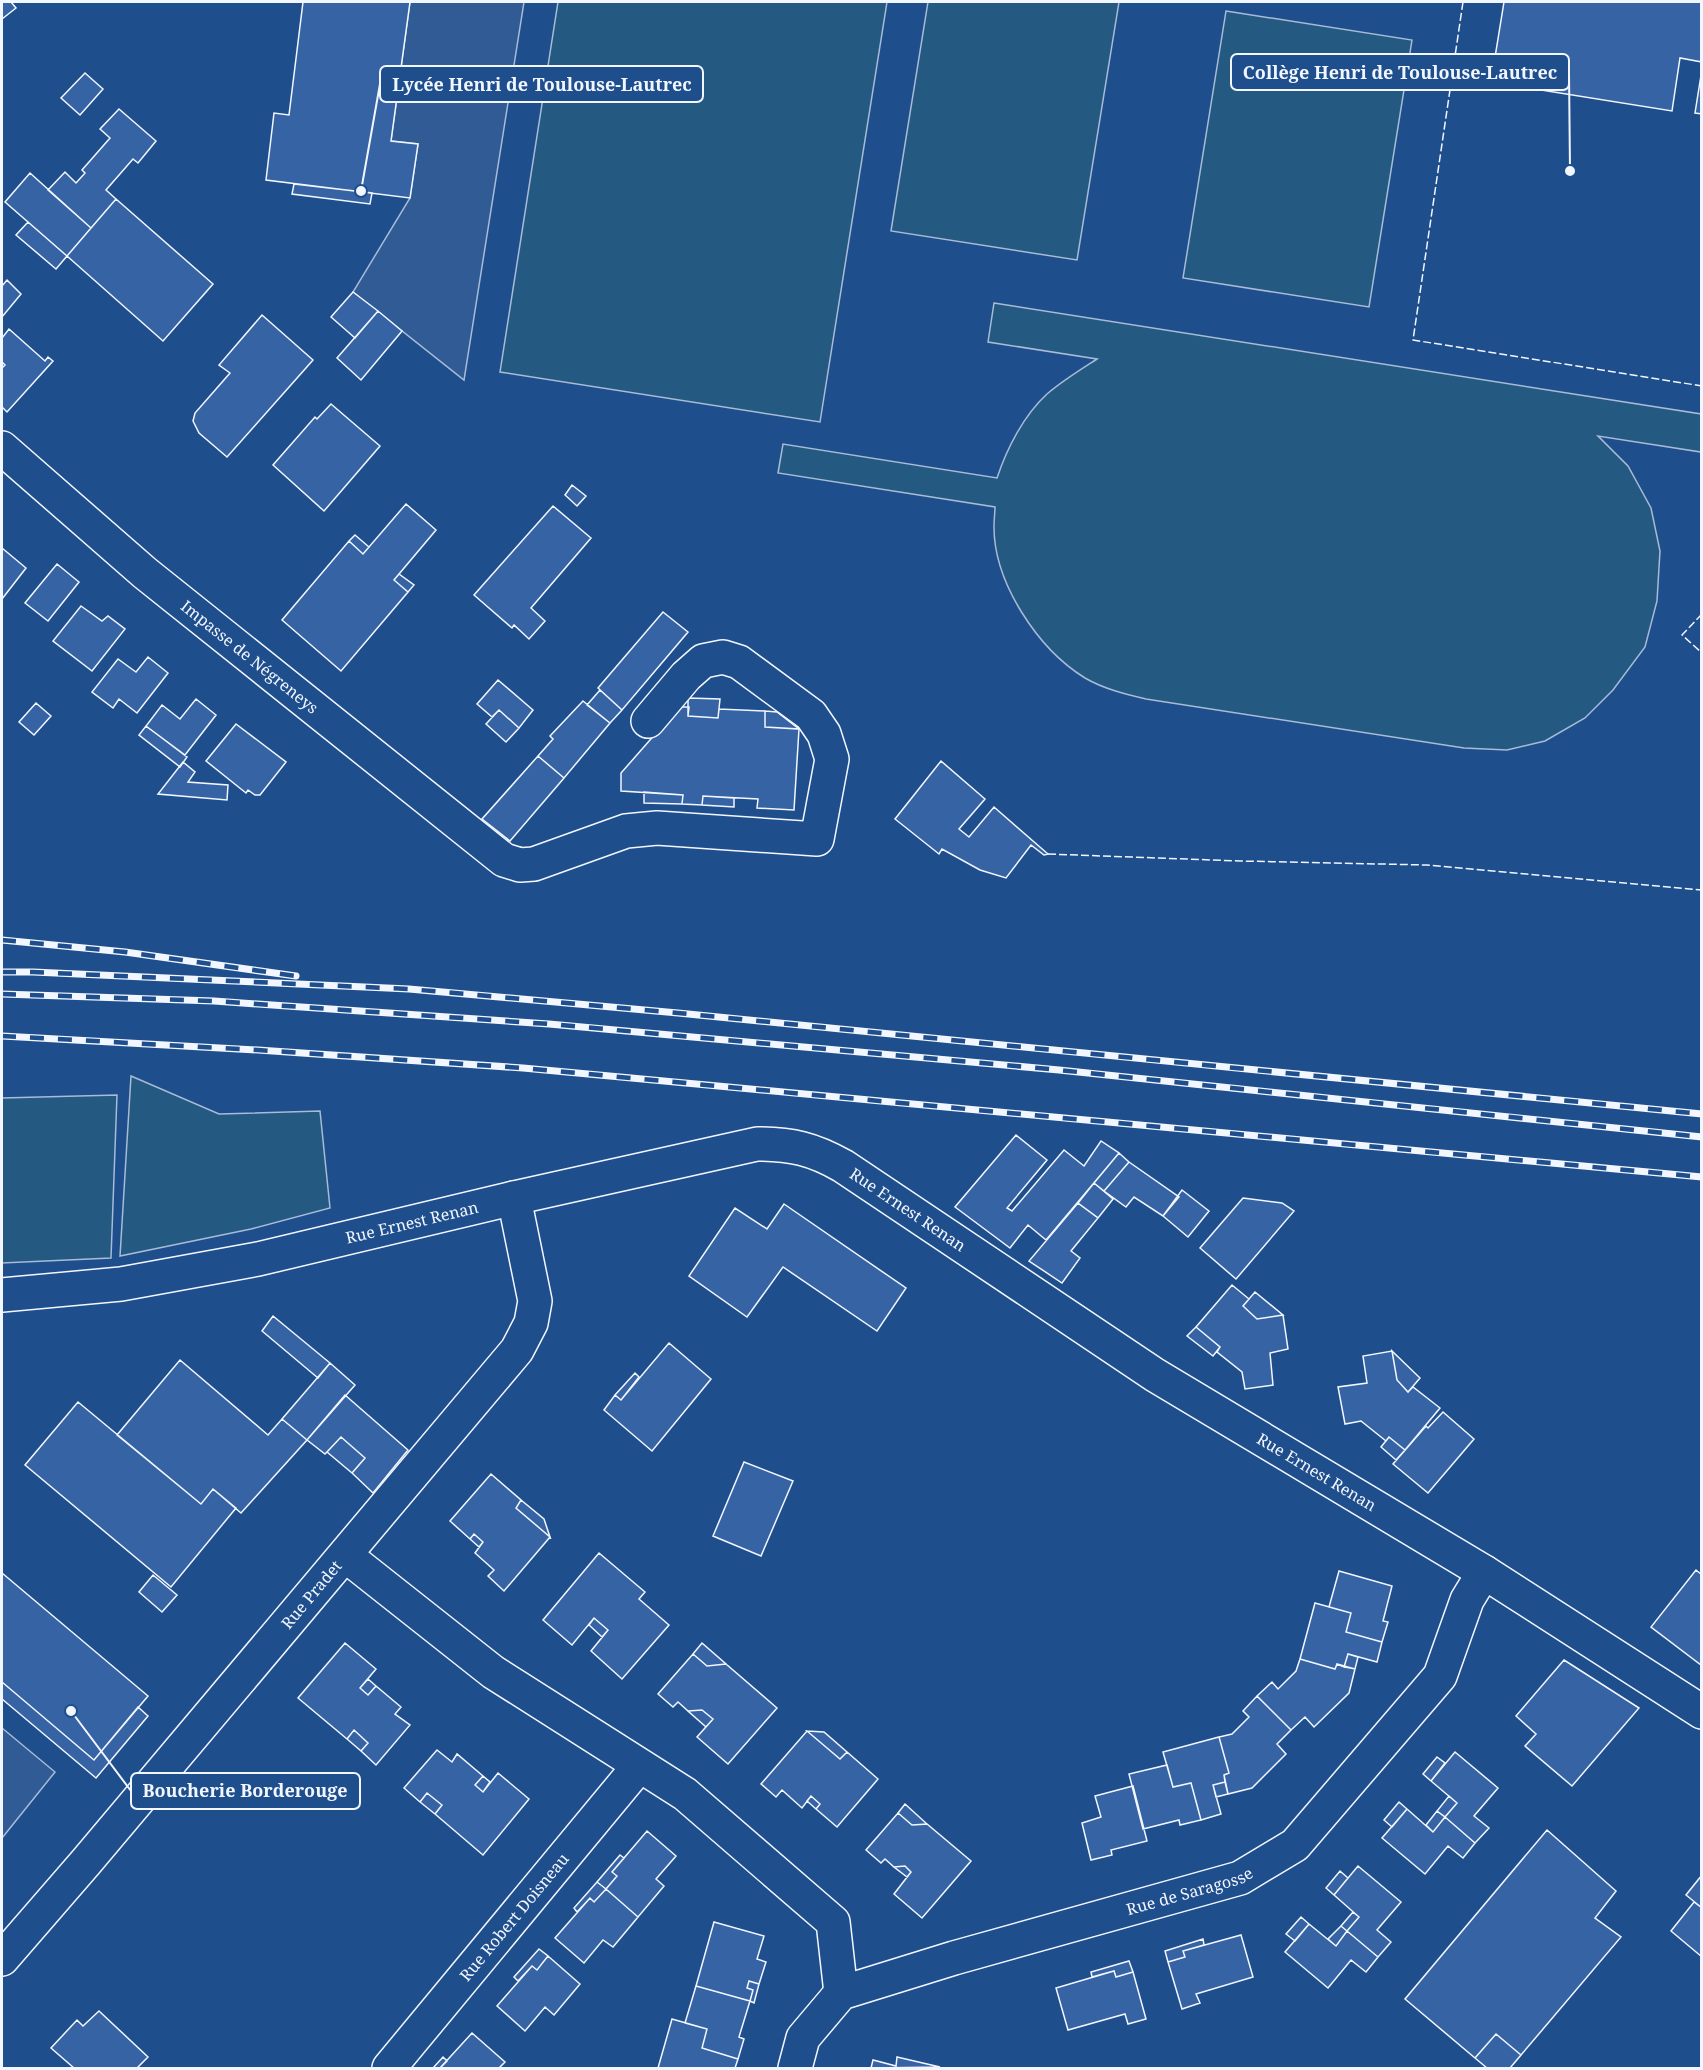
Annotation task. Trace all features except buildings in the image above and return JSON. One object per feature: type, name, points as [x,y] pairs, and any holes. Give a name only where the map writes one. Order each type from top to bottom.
[{"type":"street","name":"Impasse de Négreneys","points":[[2,448],[145,573],[504,860],[520,865],[534,864],[626,831],[657,828],[817,839],[832,759],[824,734],[812,715],[739,663],[723,657],[703,661],[686,676],[648,722]]},
{"type":"street","name":"Rue Ernest Renan","points":[[2,1295],[121,1284],[258,1259],[514,1198],[757,1144],[780,1144],[804,1148],[843,1166],[1155,1375],[1484,1572],[1701,1712]]},
{"type":"street","name":"Rue Pradet","points":[[2,1959],[517,1350],[531,1323],[535,1301],[514,1198]]},
{"type":"street","points":[[345,1555],[493,1672],[684,1794],[833,1922],[841,1993],[804,2038],[795,2068]]},
{"type":"street","name":"Rue de Saragosse","points":[[841,1993],[954,1958],[1240,1878],[1295,1845],[1440,1676],[1467,1600],[1484,1572]]},
{"type":"street","name":"Rue Robert Doisneau","points":[[389,2068],[639,1766]]},
{"type":"shaded area","points":[[410,2],[524,2],[464,380],[353,292],[410,198],[418,144],[391,141]]},
{"type":"shaded area","points":[[558,2],[887,2],[820,422],[500,372]]},
{"type":"shaded area","points":[[928,2],[1119,2],[1077,260],[891,231]]},
{"type":"shaded area","points":[[1226,11],[1412,40],[1369,307],[1183,278]]},
{"type":"shaded area","points":[[994,303],[1701,414],[1701,452],[1598,436],[1628,466],[1651,508],[1660,551],[1657,601],[1645,647],[1613,690],[1585,718],[1545,741],[1507,750],[1464,748],[1146,699],[1092,682],[1051,650],[1035,632],[1010,591],[1001,569],[996,547],[995,507],[778,473],[783,444],[997,478],[1017,433],[1039,402],[1097,359],[988,342]]},
{"type":"shaded area","points":[[131,1076],[219,1114],[320,1111],[330,1208],[251,1229],[120,1256]]},
{"type":"shaded area","points":[[117,1095],[111,1258],[2,1263],[2,1098]]},
{"type":"shaded area","points":[[2,1728],[55,1772],[2,1838]]},
{"type":"railway","points":[[2,940],[125,952],[296,976]]},
{"type":"railway","points":[[2,972],[409,989],[678,1013],[1702,1114]]},
{"type":"railway","points":[[2,994],[214,1001],[549,1024],[1059,1070],[1702,1137]]},
{"type":"railway","points":[[2,1036],[523,1068],[1702,1177]]},
{"type":"fence","points":[[1463,2],[1413,340],[1702,386]]},
{"type":"fence","points":[[1702,614],[1682,635],[1702,653]]},
{"type":"fence","points":[[1048,854],[1427,865],[1702,890]]},
{"type":"place","name":"Collège Henri de Toulouse-Lautrec","points":[[1570,171]]},
{"type":"place","name":"Lycée Henri de Toulouse-Lautrec","points":[[361,191]]},
{"type":"place","name":"Boucherie Borderouge","points":[[71,1711]]}]
